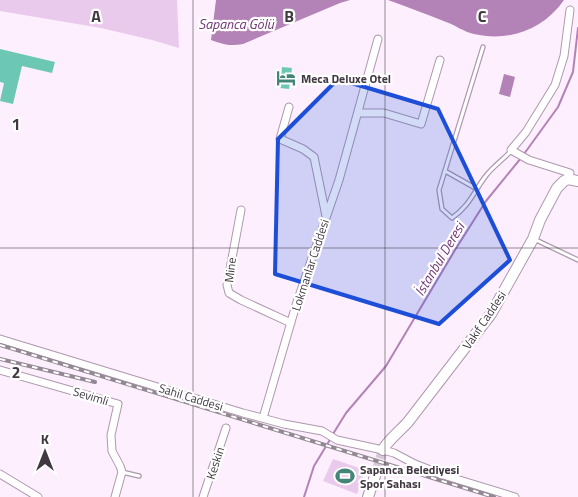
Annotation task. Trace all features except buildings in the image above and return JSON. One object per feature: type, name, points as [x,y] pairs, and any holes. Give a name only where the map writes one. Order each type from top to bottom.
[{"type":"street","points":[[515,152],[554,85],[564,56],[570,10]]},
{"type":"street","name":"Lokmanlar Caddesi","points":[[263,418],[296,305],[339,180],[378,39]]},
{"type":"street","points":[[358,113],[384,113],[422,124],[440,60]]},
{"type":"street","points":[[289,107],[280,139],[303,149],[314,157],[326,217]]},
{"type":"street","name":"Vakıf Caddesi","points":[[383,450],[385,444],[408,422],[491,314],[533,239],[540,220],[557,188],[564,181],[573,180],[570,173],[529,160],[515,152]]},
{"type":"street","name":"Mine","points":[[241,210],[227,285],[229,292],[241,300],[291,323]]},
{"type":"street","name":"Sahil Caddesi","points":[[0,339],[284,424],[322,431],[337,440],[394,453],[443,475],[515,497]]},
{"type":"street","name":"Sevimli","points":[[0,370],[118,404],[111,435],[112,451],[122,472]]},
{"type":"street","name":"Keskin","points":[[203,497],[226,428]]},
{"type":"street","points":[[115,497],[122,472]]},
{"type":"street","points":[[368,497],[376,472]]},
{"type":"street","points":[[0,474],[38,497]]},
{"type":"lane","points":[[483,47],[439,190],[442,209],[452,218],[462,211],[486,176],[515,152]]},
{"type":"lane","points":[[445,171],[478,189]]},
{"type":"lane","points":[[533,239],[578,260]]},
{"type":"lane","points":[[122,472],[139,476]]},
{"type":"highlighted area","points":[[338,79],[438,109],[510,260],[439,324],[275,274],[278,139]]},
{"type":"shaded area","points":[[0,0],[177,0],[179,48],[101,28],[0,11]]},
{"type":"shaded area","name":"Sapanca Belediyesi Spor Sahası","points":[[333,459],[365,470],[357,494],[323,481]]},
{"type":"water","name":"Sapanca Gölü","points":[[216,0],[350,0],[243,44],[230,45],[211,40]]},
{"type":"water","points":[[388,0],[564,0],[556,10],[536,26],[512,35],[487,36],[470,33]]},
{"type":"water","points":[[504,74],[515,77],[510,97],[499,94]]},
{"type":"waterway","name":"İstanbul Deresi","points":[[524,154],[558,107],[573,72],[578,28]]},
{"type":"waterway","name":"İstanbul Deresi","points":[[333,434],[346,413],[386,366],[486,201],[521,158]]},
{"type":"waterway","name":"İstanbul Deresi","points":[[304,497],[314,466],[331,438]]},
{"type":"tunnel","points":[[376,473],[383,450]]},
{"type":"railway","points":[[0,345],[494,497]]},
{"type":"railway","points":[[0,359],[95,382]]},
{"type":"place","name":"Meca Deluxe Otel","points":[[286,78]]},
{"type":"place","name":"Sapanca Belediyesi Spor Sahası","points":[[345,476]]}]
